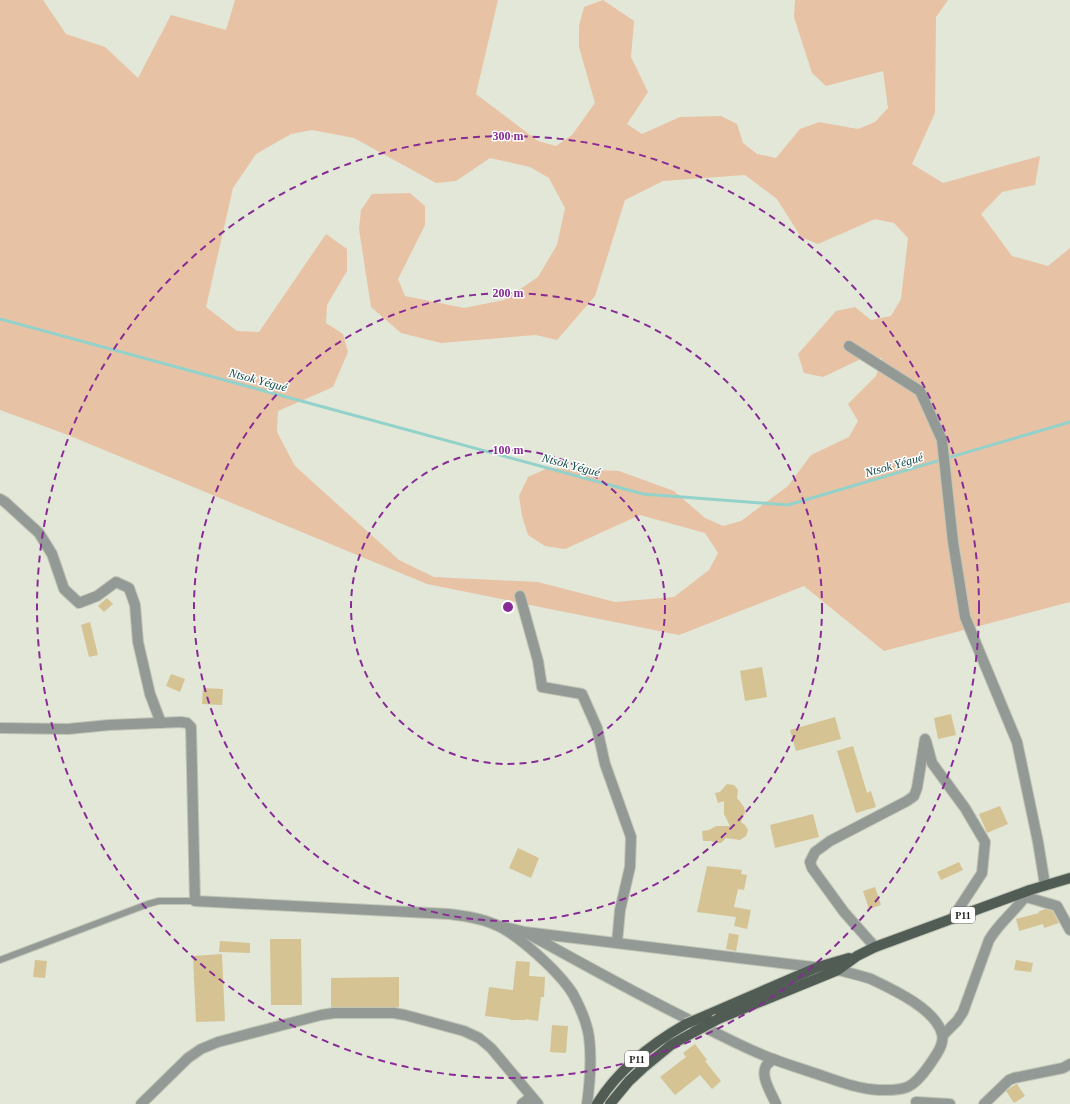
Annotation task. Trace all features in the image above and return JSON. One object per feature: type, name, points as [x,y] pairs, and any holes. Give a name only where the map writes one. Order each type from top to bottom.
[{"type":"main road","name":"P11","points":[[610,1104],[629,1081],[671,1045],[718,1019],[838,970],[857,956],[875,947],[1028,893],[1045,885],[1070,878]]},
{"type":"main road","name":"P11","points":[[597,1104],[623,1070],[663,1037],[707,1014],[818,967],[857,956]]},
{"type":"street","points":[[849,346],[920,391],[942,440],[953,542],[965,617],[1017,742],[1038,842],[1045,885]]},
{"type":"street","points":[[0,499],[39,533],[52,554],[64,589],[79,603],[97,596],[116,582],[129,588],[136,605],[138,642],[150,694],[161,723]]},
{"type":"street","points":[[520,596],[538,661],[542,687],[582,694],[597,728],[605,764],[631,837],[630,867],[620,910],[617,943]]},
{"type":"street","points":[[0,728],[68,729],[108,725],[187,723],[190,727],[195,901],[448,914],[473,917],[496,925],[525,932],[838,970],[870,979],[904,996],[930,1014],[936,1021],[942,1035],[941,1044],[937,1054],[919,1080],[911,1086],[899,1090],[878,1090],[856,1086],[773,1059],[660,1006],[525,932]]},
{"type":"street","points":[[875,947],[836,902],[812,868],[810,862],[815,852],[830,841],[914,796],[918,782],[925,739],[932,763],[965,808],[985,842],[982,873],[952,919]]},
{"type":"street","points":[[942,1035],[957,1021],[963,1012],[989,940],[995,930],[1028,893],[1056,906],[1070,930]]},
{"type":"street","points":[[496,925],[521,941],[560,978],[572,994],[583,1015],[589,1036],[590,1084],[588,1104]]},
{"type":"street","points":[[141,1104],[188,1058],[201,1048],[218,1042],[321,1015],[334,1013],[405,1015],[464,1031],[479,1038],[491,1048],[534,1100],[522,1104]]},
{"type":"street","points":[[773,1059],[766,1066],[764,1073],[765,1080],[776,1104]]},
{"type":"street","points":[[984,1104],[1009,1080],[1063,1068],[1070,1064]]},
{"type":"street","points":[[911,1086],[916,1103],[950,1104]]},
{"type":"lane","points":[[0,960],[148,904],[159,901],[195,901]]},
{"type":"shaded area","points":[[0,0],[43,0],[66,34],[105,47],[138,78],[171,15],[226,30],[235,0],[498,0],[476,94],[538,141],[556,146],[572,135],[595,103],[579,47],[579,26],[584,7],[603,0],[634,21],[631,57],[648,92],[627,124],[642,134],[680,117],[721,116],[737,124],[743,143],[757,154],[776,158],[800,129],[819,122],[858,129],[875,122],[888,108],[883,71],[826,86],[812,73],[794,17],[795,0],[948,0],[936,17],[935,113],[912,164],[943,183],[1040,156],[1035,185],[1002,192],[981,214],[1012,256],[1048,266],[1070,248],[1070,602],[884,651],[804,586],[679,635],[427,584],[68,435],[0,410]],"holes":[[[312,130],[354,138],[436,183],[456,181],[490,158],[530,167],[549,178],[565,208],[557,245],[538,277],[504,300],[464,308],[405,296],[398,279],[425,225],[425,206],[410,193],[372,194],[361,210],[359,229],[371,307],[401,333],[441,343],[536,335],[557,340],[595,296],[625,200],[663,181],[745,175],[777,199],[801,237],[818,244],[875,219],[894,223],[908,238],[901,299],[891,316],[871,320],[855,307],[836,311],[798,354],[804,373],[823,377],[861,359],[882,358],[876,376],[848,404],[858,421],[849,437],[811,455],[788,486],[741,521],[723,526],[705,518],[674,491],[619,471],[548,468],[528,477],[519,496],[522,516],[528,535],[545,546],[565,549],[640,515],[705,533],[718,553],[709,570],[674,597],[615,602],[538,582],[434,577],[399,560],[295,466],[277,432],[278,411],[333,387],[348,352],[343,334],[326,323],[327,305],[347,271],[347,249],[326,234],[259,332],[237,331],[206,307],[233,188],[256,154],[291,134]]]},
{"type":"building","points":[[107,598],[113,604],[104,612],[98,606]]},
{"type":"building","points":[[90,622],[98,655],[89,657],[81,625]]},
{"type":"building","points":[[762,667],[767,697],[745,701],[740,671]]},
{"type":"building","points":[[171,674],[185,679],[180,692],[166,686]]},
{"type":"building","points":[[203,688],[223,689],[222,705],[202,704]]},
{"type":"building","points":[[951,714],[956,735],[938,739],[934,718]]},
{"type":"building","points":[[835,717],[841,739],[796,751],[790,730]]},
{"type":"building","points":[[853,746],[867,793],[871,791],[876,807],[856,813],[837,751]]},
{"type":"building","points":[[727,784],[734,785],[738,790],[737,798],[744,807],[745,813],[741,822],[748,830],[746,836],[740,840],[726,838],[721,843],[703,841],[702,831],[709,830],[716,826],[730,826],[724,814],[724,801],[718,803],[715,793],[720,792]]},
{"type":"building","points":[[1000,806],[1008,824],[987,833],[979,814]]},
{"type":"building","points":[[813,814],[819,837],[775,848],[770,825]]},
{"type":"building","points":[[518,848],[539,858],[531,878],[509,868]]},
{"type":"building","points":[[959,862],[963,870],[941,880],[937,872]]},
{"type":"building","points":[[707,866],[742,870],[741,874],[747,875],[744,890],[738,889],[734,907],[751,910],[747,929],[734,926],[736,917],[697,912]]},
{"type":"building","points":[[875,887],[881,905],[869,909],[863,891]]},
{"type":"building","points":[[1045,909],[1053,911],[1059,923],[1044,928],[1043,924],[1019,931],[1016,919],[1039,913],[1038,912]]},
{"type":"building","points":[[729,933],[739,935],[736,951],[726,949]]},
{"type":"building","points":[[270,939],[301,939],[302,1005],[271,1005]]},
{"type":"building","points":[[220,941],[250,943],[250,953],[219,952]]},
{"type":"building","points":[[222,954],[225,1021],[196,1022],[193,956]]},
{"type":"building","points":[[35,960],[47,961],[45,978],[33,977]]},
{"type":"building","points":[[1016,960],[1033,963],[1031,972],[1014,970]]},
{"type":"building","points":[[516,961],[530,962],[529,976],[545,977],[544,997],[541,997],[538,1021],[525,1019],[510,1020],[485,1016],[489,987],[513,990]]},
{"type":"building","points":[[399,977],[399,1007],[331,1007],[331,978]]},
{"type":"building","points":[[552,1025],[568,1026],[566,1053],[550,1052]]},
{"type":"building","points":[[695,1044],[707,1060],[705,1061],[721,1081],[712,1089],[700,1075],[675,1095],[660,1077],[686,1057],[683,1053]]},
{"type":"building","points":[[1017,1084],[1025,1096],[1014,1103],[1006,1091]]},
{"type":"waterway","name":"Ntsok Yégué","points":[[0,319],[643,494],[788,505],[1070,422]]}]
